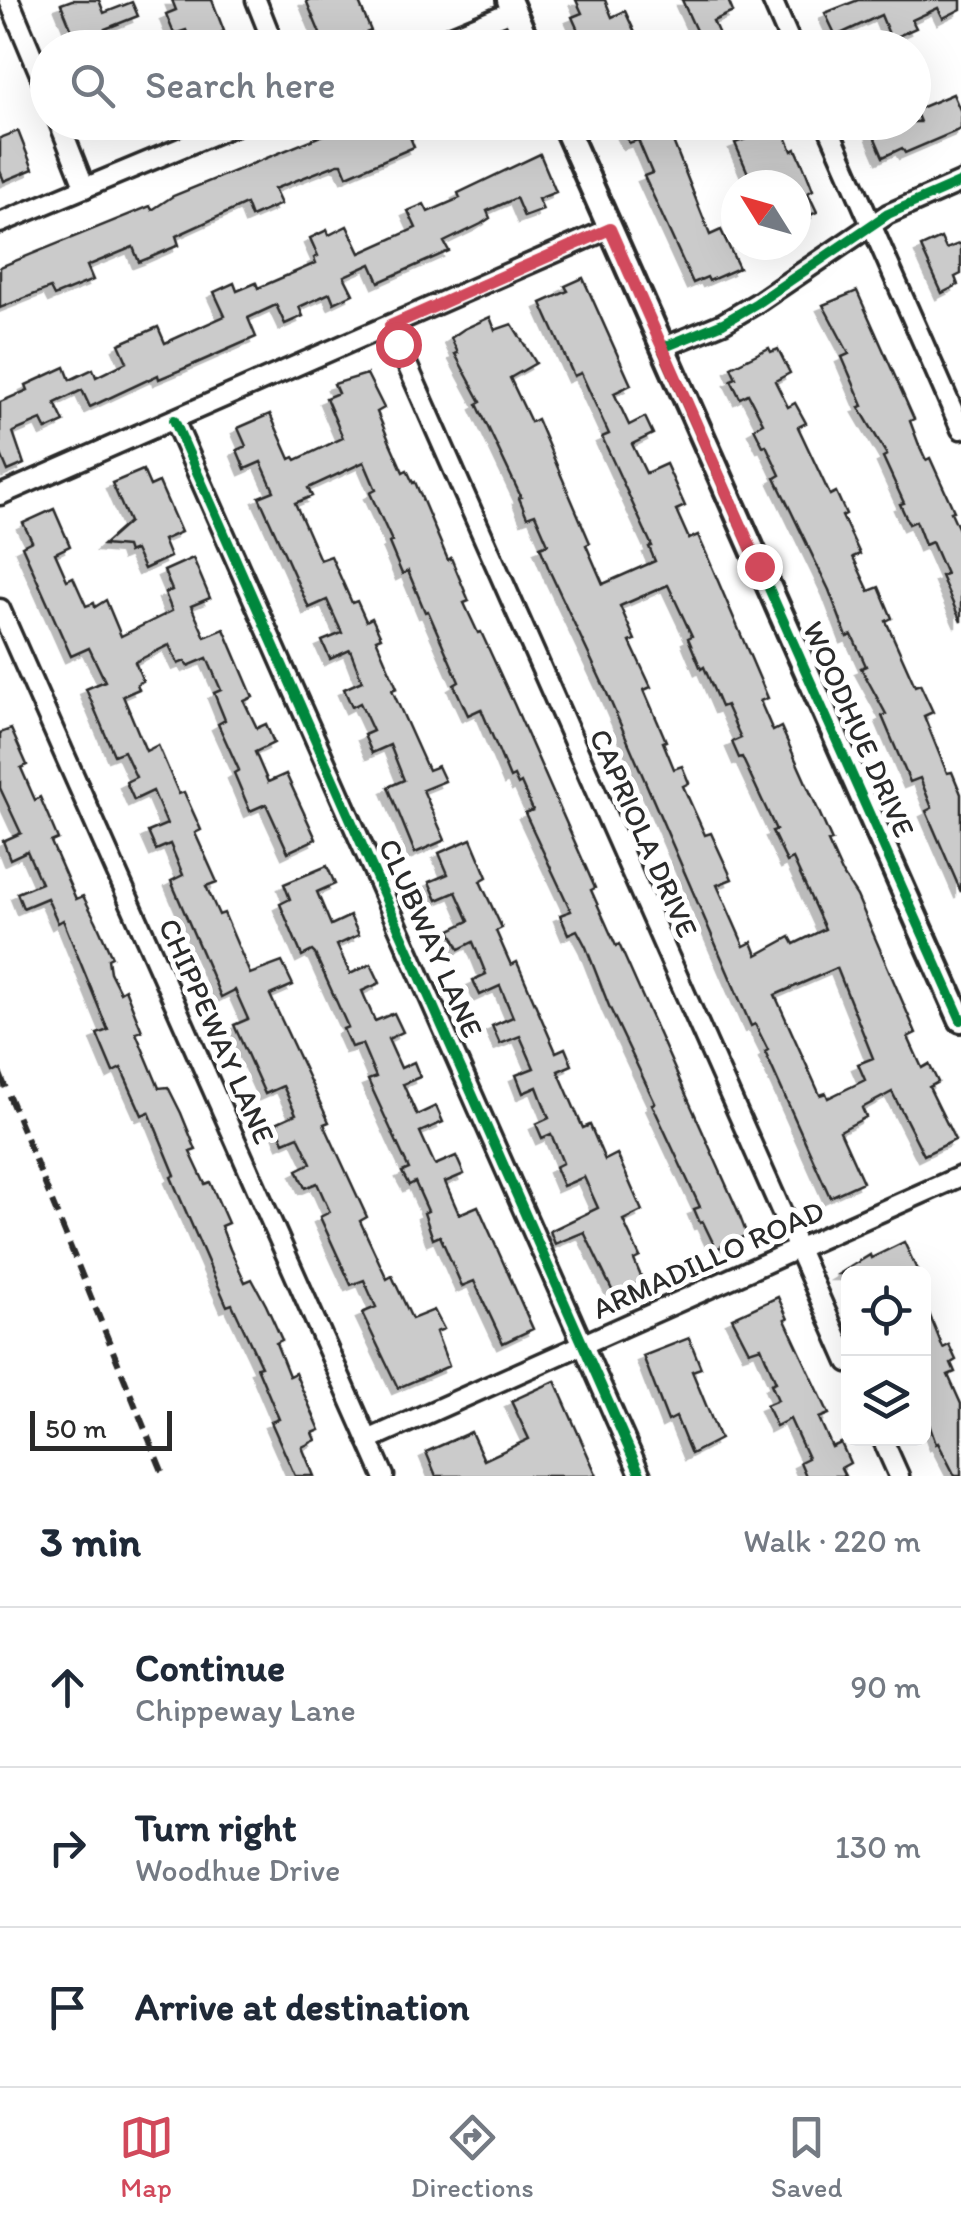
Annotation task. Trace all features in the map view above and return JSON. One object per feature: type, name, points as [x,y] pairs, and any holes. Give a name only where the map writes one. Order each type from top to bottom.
[{"type":"street","points":[[9,0],[30,50]]},
{"type":"street","points":[[256,0],[268,30]]},
{"type":"street","points":[[772,0],[785,30]]},
{"type":"street","points":[[460,30],[511,5],[522,30]]},
{"type":"street","points":[[66,140],[85,188]]},
{"type":"street","points":[[0,223],[200,140]]},
{"type":"street","name":"WOODHUE DRIVE","points":[[571,140],[960,1014]]},
{"type":"street","points":[[834,140],[961,429]]},
{"type":"street","points":[[662,348],[723,323],[757,304],[870,224],[961,182]]},
{"type":"street","points":[[0,495],[610,229]]},
{"type":"street","name":"CAPRIOLA DRIVE","points":[[390,326],[845,1356]]},
{"type":"street","name":"CLUBWAY LANE","points":[[174,420],[641,1476]]},
{"type":"street","name":"CHIPPEWAY LANE","points":[[0,609],[384,1476]]},
{"type":"street","name":"ARMADILLO ROAD","points":[[368,1440],[961,1176]]},
{"type":"street","points":[[886,1446],[899,1476]]},
{"type":"building","points":[[99,0],[104,13],[132,2],[138,16],[105,30],[72,30],[61,4]]},
{"type":"building","points":[[172,0],[212,0],[224,30],[172,30],[166,14],[176,10]]},
{"type":"building","points":[[306,0],[358,0],[371,30],[318,30]]},
{"type":"building","points":[[576,0],[605,0],[612,17],[625,11],[634,30],[578,30],[572,17],[582,13]]},
{"type":"building","points":[[682,0],[728,0],[733,12],[713,21],[717,30],[696,30]]},
{"type":"building","points":[[858,0],[961,0],[961,9],[943,18],[938,8],[912,20],[916,28],[911,30],[887,30],[881,15],[849,30],[833,30],[825,13]]},
{"type":"building","points":[[953,94],[961,112],[961,129],[905,153],[902,148],[883,157],[876,140],[931,140],[931,103]]},
{"type":"building","points":[[18,131],[33,169],[4,181],[0,171],[0,138]]},
{"type":"building","points":[[311,140],[411,140],[414,147],[347,176],[342,164],[338,164],[274,189],[281,204],[251,217],[246,204],[176,236],[179,245],[149,258],[139,262],[133,247],[87,266],[93,280],[54,296],[50,288],[0,308],[0,267],[150,206],[152,210],[173,196]]},
{"type":"building","points":[[638,140],[673,140],[710,235],[721,230],[721,260],[735,260],[739,268],[709,281],[707,277],[693,283],[644,176],[652,173]]},
{"type":"building","points":[[743,140],[787,140],[805,170],[747,170],[735,143]]},
{"type":"building","points":[[540,154],[556,192],[538,199],[543,210],[524,217],[516,198],[487,211],[490,218],[444,242],[449,251],[379,282],[371,264],[344,276],[353,294],[334,303],[330,293],[299,307],[303,316],[285,324],[276,305],[248,318],[256,337],[159,379],[158,375],[90,407],[82,390],[55,403],[64,422],[46,430],[41,420],[13,432],[24,464],[8,471],[0,452],[0,402],[28,390],[26,385],[65,367],[70,380],[93,369],[96,377],[127,362],[119,344],[158,327],[165,343],[225,316],[214,292],[234,283],[237,291],[256,283],[258,288],[316,263],[314,258],[318,256],[310,238],[327,230],[329,235],[347,226],[360,253],[416,228],[408,211],[424,204],[428,212],[460,198],[458,193]]},
{"type":"building","points":[[941,238],[946,249],[961,243],[961,274],[955,277],[958,285],[942,293],[921,247]]},
{"type":"building","points":[[583,278],[631,385],[614,393],[629,425],[645,417],[653,434],[632,444],[646,473],[666,464],[685,506],[676,510],[689,539],[698,535],[706,553],[768,698],[760,701],[773,731],[781,727],[832,841],[828,842],[857,896],[916,1033],[908,1037],[922,1068],[929,1064],[938,1082],[929,1087],[955,1140],[924,1155],[892,1092],[862,1108],[866,1117],[840,1131],[863,1182],[830,1197],[765,1052],[768,1050],[755,1024],[751,1026],[606,691],[550,572],[540,547],[548,544],[535,514],[527,517],[477,404],[481,402],[455,354],[458,353],[451,338],[464,329],[490,317],[495,330],[512,324],[536,363],[510,378],[531,422],[537,419],[590,543],[586,545],[603,584],[655,561],[649,547],[652,546],[602,437],[609,434],[581,373],[574,376],[541,303],[568,291],[565,286]],"holes":[[[668,585],[692,636],[688,638],[701,669],[704,667],[721,707],[726,705],[741,738],[732,742],[776,830],[772,831],[787,862],[793,859],[825,929],[794,944],[790,937],[757,955],[752,942],[744,946],[717,885],[732,879],[711,833],[705,835],[683,786],[689,783],[682,766],[674,769],[644,690],[651,687],[630,642],[635,640],[620,606]],[[837,968],[873,1058],[858,1064],[865,1080],[828,1098],[826,1093],[820,1095],[775,995]]]},
{"type":"building","points":[[857,291],[914,419],[910,421],[919,445],[926,460],[930,458],[954,511],[951,512],[961,534],[961,622],[941,576],[946,574],[932,542],[925,545],[916,521],[909,524],[900,504],[904,503],[883,457],[887,455],[859,407],[863,406],[842,357],[849,354],[823,305]]},
{"type":"building","points":[[769,348],[771,352],[778,349],[790,373],[775,381],[788,407],[795,403],[806,423],[798,427],[830,495],[836,492],[846,514],[842,516],[860,554],[853,557],[869,591],[879,587],[892,618],[886,621],[915,686],[920,684],[933,712],[924,716],[947,773],[952,772],[961,794],[961,892],[926,811],[932,808],[920,778],[910,782],[882,716],[886,714],[861,668],[866,666],[852,635],[847,637],[775,478],[780,475],[754,428],[763,423],[748,394],[740,398],[731,380],[736,378],[731,367]]},
{"type":"building","points":[[367,374],[384,408],[377,412],[391,445],[403,472],[407,470],[415,482],[448,560],[451,558],[469,601],[464,603],[514,704],[595,888],[591,890],[737,1209],[747,1235],[716,1249],[703,1222],[700,1223],[694,1209],[700,1207],[586,947],[577,930],[568,934],[560,915],[571,911],[525,813],[533,810],[521,783],[518,785],[514,776],[510,778],[481,709],[468,715],[454,685],[459,682],[428,611],[425,612],[408,571],[402,574],[389,543],[392,541],[370,493],[376,490],[364,462],[308,488],[312,496],[295,503],[320,560],[331,556],[352,603],[357,601],[366,621],[372,618],[381,637],[376,639],[397,688],[392,690],[428,770],[438,766],[445,781],[423,790],[445,840],[415,853],[388,787],[404,780],[390,745],[372,753],[364,735],[373,731],[360,703],[352,707],[344,689],[362,681],[350,650],[330,659],[322,641],[342,633],[327,600],[309,608],[259,497],[274,491],[261,462],[245,469],[237,450],[246,446],[238,428],[270,414],[290,459],[296,460],[343,438],[326,398],[338,393],[334,384]]},
{"type":"building","points":[[143,470],[150,486],[159,482],[181,532],[163,540],[170,557],[144,569],[135,550],[128,553],[126,547],[103,545],[129,522],[112,483]]},
{"type":"building","points":[[54,509],[70,546],[55,553],[67,580],[73,577],[86,606],[94,603],[95,607],[106,600],[121,636],[172,611],[165,593],[172,590],[164,571],[193,558],[210,598],[191,606],[205,637],[224,629],[253,697],[244,701],[257,728],[266,724],[274,743],[255,752],[268,782],[286,774],[316,839],[288,852],[266,804],[250,811],[234,773],[239,770],[218,724],[225,720],[214,693],[221,690],[207,658],[188,666],[185,661],[178,664],[169,645],[135,662],[143,681],[137,684],[139,689],[123,696],[146,751],[158,745],[179,794],[184,792],[201,830],[195,833],[217,882],[206,886],[219,915],[224,913],[250,974],[282,962],[293,985],[270,995],[329,1122],[324,1124],[367,1217],[360,1221],[387,1279],[392,1276],[412,1319],[434,1310],[444,1329],[436,1332],[449,1366],[398,1388],[362,1313],[376,1307],[364,1280],[351,1285],[320,1217],[330,1212],[317,1183],[305,1188],[297,1170],[311,1163],[298,1136],[284,1142],[276,1123],[296,1114],[283,1086],[265,1094],[234,1025],[248,1019],[235,990],[221,997],[171,881],[183,875],[170,844],[156,850],[148,832],[167,824],[153,791],[134,800],[126,782],[136,777],[124,751],[114,755],[86,689],[105,681],[89,648],[71,656],[22,546],[32,541],[23,523]]},
{"type":"building","points":[[11,729],[27,765],[21,768],[35,800],[40,797],[58,839],[51,842],[76,899],[83,896],[112,957],[108,959],[110,972],[120,992],[125,989],[142,1031],[136,1033],[159,1088],[168,1087],[181,1113],[196,1150],[190,1152],[205,1184],[210,1182],[228,1223],[221,1226],[230,1249],[245,1282],[252,1279],[266,1305],[282,1340],[276,1343],[289,1376],[295,1373],[320,1430],[313,1433],[316,1440],[302,1447],[314,1476],[295,1476],[271,1422],[279,1419],[257,1367],[261,1366],[232,1304],[227,1306],[171,1177],[175,1175],[149,1112],[142,1115],[121,1068],[113,1072],[97,1034],[108,1030],[63,920],[58,923],[47,898],[23,908],[17,893],[41,883],[27,851],[10,859],[3,841],[21,833],[0,788],[0,733]]},
{"type":"building","points":[[471,839],[487,877],[480,881],[502,928],[496,931],[511,965],[517,962],[556,1052],[565,1048],[572,1065],[558,1071],[583,1128],[590,1125],[605,1160],[617,1154],[642,1211],[623,1220],[640,1257],[634,1260],[643,1281],[614,1294],[584,1232],[555,1244],[550,1231],[598,1208],[584,1177],[563,1186],[555,1167],[563,1163],[551,1134],[542,1138],[536,1124],[549,1118],[537,1087],[523,1093],[516,1075],[534,1068],[520,1036],[500,1044],[492,1026],[513,1017],[500,986],[480,995],[473,980],[486,974],[473,942],[459,949],[450,930],[469,921],[456,892],[437,900],[429,882],[448,874],[439,853]]},
{"type":"building","points":[[327,866],[335,884],[317,892],[331,925],[350,916],[359,935],[337,945],[350,974],[371,964],[380,983],[362,991],[375,1021],[394,1013],[403,1032],[388,1039],[401,1068],[414,1062],[420,1077],[403,1084],[417,1115],[436,1106],[443,1122],[420,1132],[435,1165],[456,1156],[464,1174],[445,1182],[459,1214],[478,1206],[533,1329],[503,1343],[474,1281],[462,1286],[440,1236],[433,1239],[424,1213],[428,1211],[415,1182],[409,1185],[402,1172],[409,1169],[368,1080],[376,1077],[362,1044],[351,1047],[343,1029],[348,1027],[315,954],[312,951],[302,956],[280,904],[290,899],[284,884]]},
{"type":"building","points":[[904,1242],[915,1266],[852,1266],[870,1255],[871,1258]]},
{"type":"building","points":[[778,1297],[829,1414],[819,1418],[832,1447],[841,1443],[850,1463],[841,1468],[845,1476],[806,1476],[800,1462],[808,1458],[790,1419],[776,1426],[766,1405],[778,1400],[771,1384],[776,1382],[761,1347],[749,1351],[732,1318]]},
{"type":"building","points":[[931,1318],[943,1348],[949,1345],[956,1360],[951,1363],[955,1372],[948,1375],[961,1404],[961,1476],[955,1476],[931,1430]]},
{"type":"building","points":[[689,1338],[701,1368],[692,1371],[720,1439],[691,1454],[676,1417],[668,1421],[643,1356]]},
{"type":"building","points":[[555,1381],[597,1476],[436,1476],[426,1452],[471,1432],[484,1460],[529,1439],[511,1401]]},
{"type":"railway","points":[[0,1074],[164,1476]]},
{"type":"cycle path","points":[[961,182],[888,214],[723,323],[662,348],[961,1020]]},
{"type":"cycle path","points":[[174,420],[641,1476]]},
{"type":"route","points":[[398,344],[390,326],[610,229],[759,566]]}]
